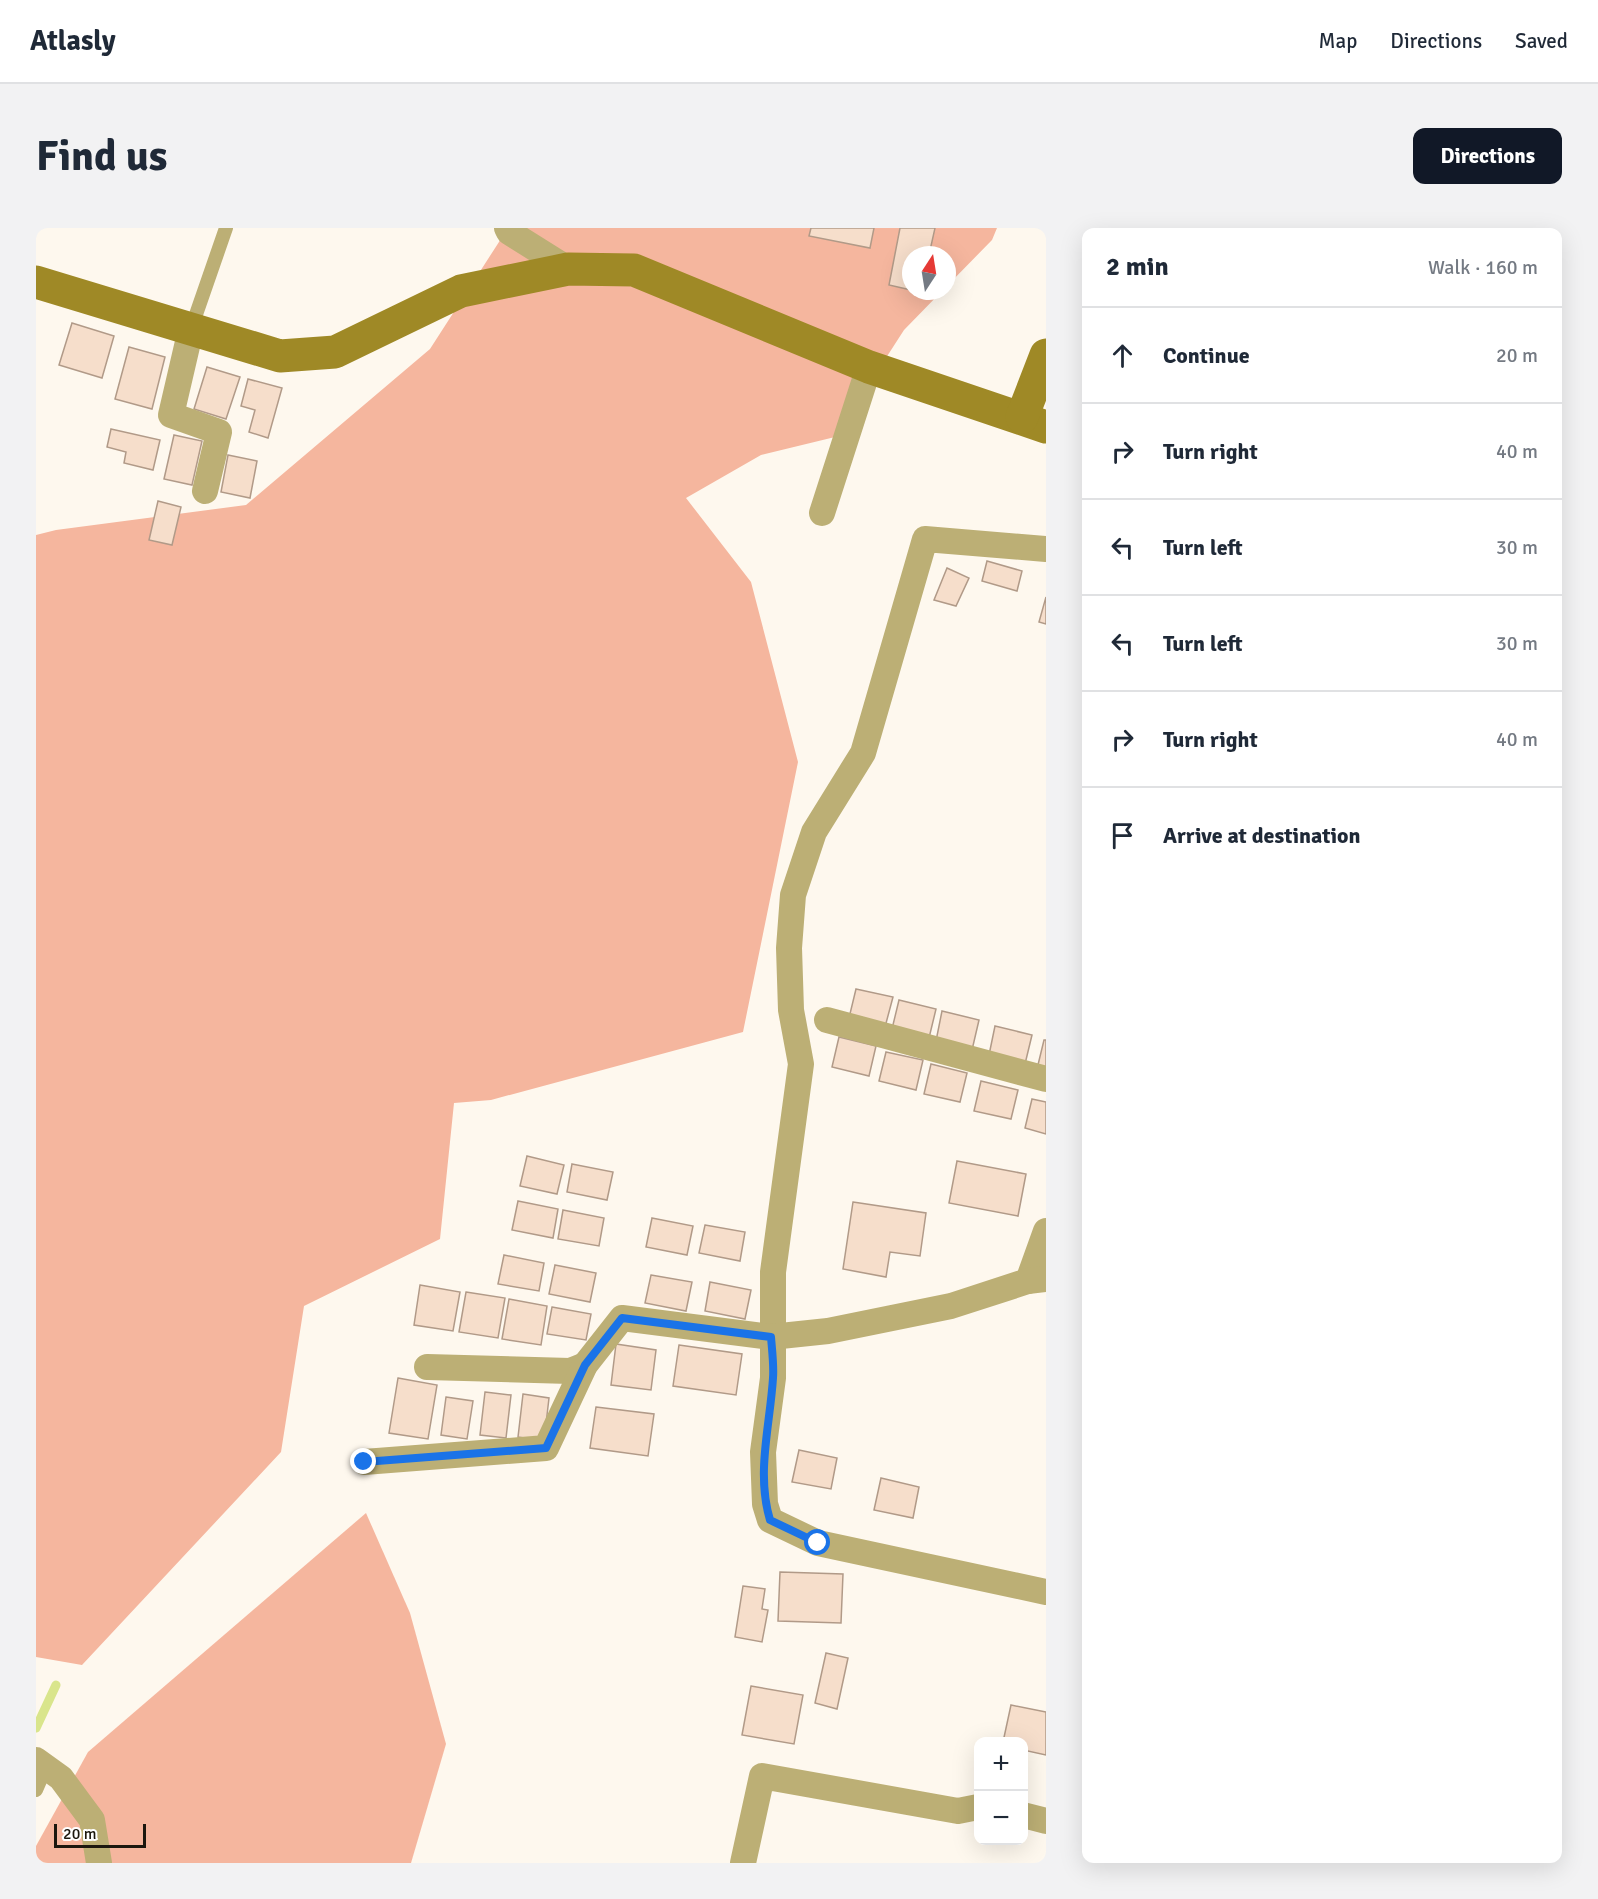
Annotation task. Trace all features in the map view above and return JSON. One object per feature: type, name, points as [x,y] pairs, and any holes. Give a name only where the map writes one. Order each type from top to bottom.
[{"type":"street","points":[[507,228],[509,232],[568,269]]},
{"type":"street","points":[[36,282],[280,356],[335,351],[461,291],[568,269],[634,270],[869,366],[1034,422],[1046,355]]},
{"type":"street","points":[[191,329],[171,415],[219,432],[205,491]]},
{"type":"street","points":[[822,513],[869,366]]},
{"type":"street","points":[[1046,549],[925,539],[863,753],[814,832],[793,895],[789,948],[791,1010],[801,1064],[773,1272],[771,1337],[773,1378],[763,1452],[765,1504],[770,1520],[818,1543],[1046,1592]]},
{"type":"street","points":[[827,1020],[1046,1079]]},
{"type":"street","points":[[364,1462],[546,1448],[585,1365],[622,1318],[771,1337],[828,1331],[951,1306],[1037,1280],[1046,1231]]},
{"type":"street","points":[[427,1368],[570,1371],[585,1365]]},
{"type":"street","points":[[39,1772],[61,1779],[92,1820],[99,1863]]},
{"type":"street","points":[[743,1863],[762,1776],[958,1810],[974,1808]]},
{"type":"street","points":[[1028,1816],[1046,1821]]},
{"type":"lane","points":[[191,329],[226,228]]},
{"type":"shaded area","points":[[508,228],[997,228],[992,240],[956,277],[956,246],[902,246],[902,300],[933,300],[904,330],[835,437],[761,455],[686,498],[751,582],[798,762],[743,1032],[491,1100],[454,1103],[440,1239],[304,1306],[281,1452],[82,1665],[36,1657],[36,535],[56,530],[246,505],[430,349]]},
{"type":"shaded area","points":[[366,1513],[410,1613],[446,1744],[411,1863],[36,1863],[36,1846],[88,1752]]},
{"type":"building","points":[[811,228],[874,228],[870,248],[809,236]]},
{"type":"building","points":[[900,228],[935,228],[931,246],[902,246],[902,288],[889,285]]},
{"type":"building","points":[[72,323],[114,336],[102,378],[59,365]]},
{"type":"building","points":[[129,347],[165,357],[152,409],[115,399]]},
{"type":"building","points":[[207,367],[240,377],[226,419],[194,409]]},
{"type":"building","points":[[248,379],[282,388],[268,438],[249,432],[255,410],[241,406]]},
{"type":"building","points":[[111,429],[160,440],[153,470],[124,463],[126,452],[107,447]]},
{"type":"building","points":[[174,435],[202,441],[192,485],[164,479]]},
{"type":"building","points":[[228,455],[257,461],[250,498],[221,492]]},
{"type":"building","points":[[158,501],[181,507],[172,545],[149,540]]},
{"type":"building","points":[[987,561],[1022,571],[1017,591],[982,581]]},
{"type":"building","points":[[947,568],[969,578],[956,606],[934,600]]},
{"type":"building","points":[[1046,597],[1046,624],[1039,622]]},
{"type":"building","points":[[856,989],[893,997],[885,1027],[849,1018]]},
{"type":"building","points":[[899,1000],[936,1009],[929,1038],[892,1029]]},
{"type":"building","points":[[942,1011],[979,1020],[972,1050],[936,1041]]},
{"type":"building","points":[[995,1026],[1032,1035],[1025,1064],[989,1055]]},
{"type":"building","points":[[839,1037],[876,1046],[869,1076],[832,1067]]},
{"type":"building","points":[[1044,1040],[1046,1040],[1046,1071],[1037,1069]]},
{"type":"building","points":[[886,1052],[923,1060],[916,1090],[879,1081]]},
{"type":"building","points":[[931,1064],[967,1073],[960,1102],[924,1094]]},
{"type":"building","points":[[981,1081],[1018,1090],[1011,1119],[974,1111]]},
{"type":"building","points":[[1032,1099],[1046,1102],[1046,1134],[1025,1128]]},
{"type":"building","points":[[527,1156],[564,1165],[557,1194],[520,1186]]},
{"type":"building","points":[[957,1161],[1026,1174],[1018,1216],[949,1203]]},
{"type":"building","points":[[572,1164],[613,1172],[607,1200],[567,1192]]},
{"type":"building","points":[[518,1201],[558,1209],[553,1238],[512,1230]]},
{"type":"building","points":[[853,1202],[926,1213],[920,1256],[890,1252],[886,1277],[843,1269]]},
{"type":"building","points":[[563,1210],[604,1218],[599,1246],[558,1239]]},
{"type":"building","points":[[652,1218],[693,1226],[687,1255],[646,1247]]},
{"type":"building","points":[[705,1225],[745,1232],[740,1261],[699,1253]]},
{"type":"building","points":[[504,1255],[544,1263],[539,1291],[498,1284]]},
{"type":"building","points":[[555,1265],[596,1273],[590,1302],[549,1294]]},
{"type":"building","points":[[651,1275],[692,1282],[686,1311],[645,1303]]},
{"type":"building","points":[[710,1282],[751,1290],[745,1319],[705,1311]]},
{"type":"building","points":[[420,1285],[460,1292],[453,1331],[414,1325]]},
{"type":"building","points":[[466,1292],[505,1298],[498,1338],[459,1332]]},
{"type":"building","points":[[509,1299],[547,1306],[541,1345],[502,1339]]},
{"type":"building","points":[[552,1307],[591,1314],[586,1340],[547,1334]]},
{"type":"building","points":[[616,1344],[656,1350],[651,1390],[611,1385]]},
{"type":"building","points":[[679,1345],[742,1354],[736,1395],[673,1386]]},
{"type":"building","points":[[398,1378],[437,1385],[428,1439],[389,1433]]},
{"type":"building","points":[[485,1392],[511,1395],[506,1438],[480,1435]]},
{"type":"building","points":[[523,1394],[549,1398],[544,1441],[518,1437]]},
{"type":"building","points":[[446,1397],[473,1401],[467,1439],[441,1435]]},
{"type":"building","points":[[596,1407],[654,1414],[648,1456],[590,1448]]},
{"type":"building","points":[[799,1450],[837,1458],[831,1489],[792,1482]]},
{"type":"building","points":[[881,1478],[919,1487],[913,1518],[874,1510]]},
{"type":"building","points":[[780,1572],[843,1574],[841,1623],[778,1621]]},
{"type":"building","points":[[743,1586],[765,1589],[762,1609],[768,1610],[762,1642],[735,1637]]},
{"type":"building","points":[[826,1653],[848,1658],[837,1709],[815,1703]]},
{"type":"building","points":[[751,1686],[803,1695],[794,1744],[742,1735]]},
{"type":"building","points":[[1011,1705],[1046,1712],[1046,1755],[1028,1751],[1028,1737],[1004,1737]]},
{"type":"waterway","points":[[36,1728],[56,1685]]},
{"type":"route","points":[[364,1462],[546,1448],[585,1365],[622,1318],[771,1337],[773,1378],[763,1452],[765,1504],[770,1520],[818,1543]]}]
